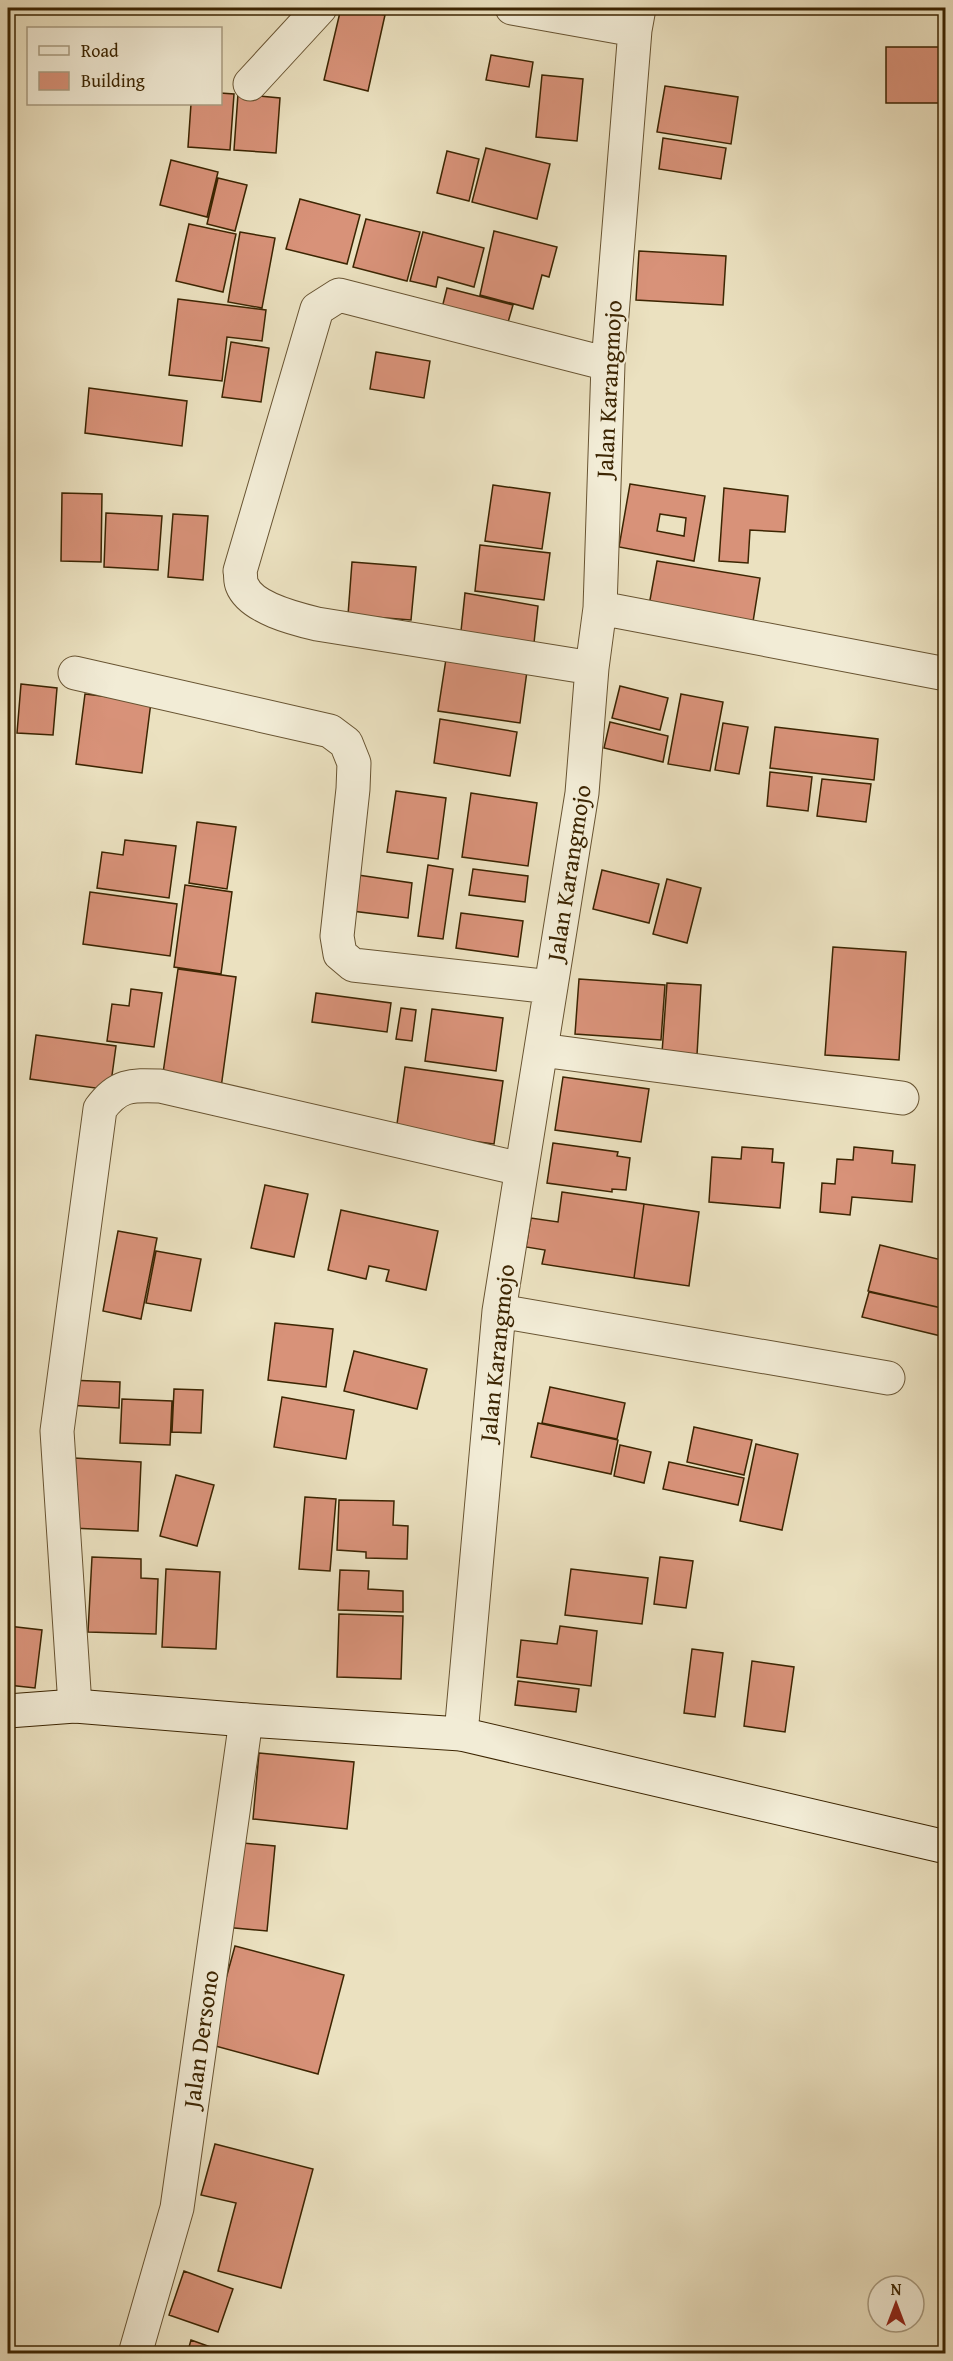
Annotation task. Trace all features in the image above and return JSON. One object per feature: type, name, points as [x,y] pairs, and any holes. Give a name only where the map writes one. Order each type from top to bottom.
[{"type":"street","points":[[250,84],[320,8]]},
{"type":"street","points":[[513,8],[637,19]]},
{"type":"street","name":"Jalan Karangmojo","points":[[461,1734],[499,1311],[582,794],[592,668],[600,608],[608,364],[637,19]]},
{"type":"street","points":[[592,668],[317,624],[289,617],[271,610],[247,592],[242,584],[240,571],[317,309],[339,295],[608,364]]},
{"type":"street","points":[[600,608],[945,674]]},
{"type":"street","points":[[75,673],[330,731],[346,743],[354,763],[337,936],[340,954],[353,965],[551,987]]},
{"type":"street","points":[[541,1050],[902,1098]]},
{"type":"street","points":[[75,1706],[57,1431],[100,1109],[110,1094],[132,1084],[160,1086],[521,1169]]},
{"type":"street","points":[[499,1311],[888,1378]]},
{"type":"street","points":[[8,1710],[75,1706],[461,1734],[945,1847]]},
{"type":"street","name":"Jalan Dersono","points":[[135,2354],[177,2208],[246,1720]]},
{"type":"building","points":[[341,8],[353,8],[385,15],[368,91],[324,80]]},
{"type":"building","points":[[886,47],[946,47],[946,103],[886,103]]},
{"type":"building","points":[[491,55],[533,62],[529,87],[486,80]]},
{"type":"building","points":[[542,75],[583,79],[577,141],[536,137]]},
{"type":"building","points":[[665,86],[738,97],[731,144],[657,132]]},
{"type":"building","points":[[222,93],[234,94],[230,150],[188,147],[191,105],[222,105]]},
{"type":"building","points":[[238,94],[280,98],[276,153],[234,150]]},
{"type":"building","points":[[663,138],[726,148],[721,179],[659,169]]},
{"type":"building","points":[[486,148],[550,164],[537,219],[472,202]]},
{"type":"building","points":[[447,151],[479,159],[469,201],[437,193]]},
{"type":"building","points":[[171,160],[218,172],[207,217],[160,205]]},
{"type":"building","points":[[218,178],[247,185],[235,231],[207,224]]},
{"type":"building","points":[[300,199],[360,215],[347,264],[286,249]]},
{"type":"building","points":[[941,211],[946,211],[946,262],[941,262]]},
{"type":"building","points":[[366,219],[420,232],[407,281],[353,267]]},
{"type":"building","points":[[189,224],[236,234],[223,292],[176,281]]},
{"type":"building","points":[[494,231],[557,247],[549,277],[542,275],[533,309],[480,295]]},
{"type":"building","points":[[240,232],[275,238],[262,308],[228,302]]},
{"type":"building","points":[[423,232],[484,248],[474,287],[438,277],[436,287],[410,281]]},
{"type":"building","points":[[639,251],[726,256],[723,305],[636,300]]},
{"type":"building","points":[[447,288],[513,305],[504,336],[439,320]]},
{"type":"building","points":[[178,299],[266,310],[262,341],[227,337],[222,381],[169,375]]},
{"type":"building","points":[[231,342],[269,348],[261,402],[222,397]]},
{"type":"building","points":[[376,352],[430,361],[424,398],[370,389]]},
{"type":"building","points":[[89,388],[187,401],[182,446],[85,433]]},
{"type":"building","points":[[630,484],[705,496],[694,561],[619,547]],"holes":[[[660,514],[686,518],[684,536],[657,531]]]},
{"type":"building","points":[[493,485],[550,493],[542,549],[485,541]]},
{"type":"building","points":[[724,488],[788,496],[785,532],[750,530],[748,563],[719,561]]},
{"type":"building","points":[[62,493],[102,494],[101,562],[61,561]]},
{"type":"building","points":[[106,513],[162,516],[158,570],[104,567]]},
{"type":"building","points":[[173,514],[208,516],[203,580],[168,577]]},
{"type":"building","points":[[942,528],[946,528],[946,605],[939,605]]},
{"type":"building","points":[[480,545],[550,553],[544,600],[475,591]]},
{"type":"building","points":[[657,561],[760,578],[752,628],[648,611]]},
{"type":"building","points":[[352,562],[416,567],[411,620],[348,615]]},
{"type":"building","points":[[465,593],[538,606],[534,643],[461,631]]},
{"type":"building","points":[[446,659],[527,671],[520,723],[438,711]]},
{"type":"building","points":[[21,684],[57,688],[53,735],[17,733]]},
{"type":"building","points":[[620,686],[668,698],[660,730],[612,718]]},
{"type":"building","points":[[85,694],[151,702],[142,773],[76,764]]},
{"type":"building","points":[[681,694],[723,702],[710,771],[668,764]]},
{"type":"building","points":[[440,719],[517,732],[510,776],[434,763]]},
{"type":"building","points":[[610,722],[668,736],[663,762],[604,748]]},
{"type":"building","points":[[723,723],[748,727],[739,774],[715,770]]},
{"type":"building","points":[[775,727],[878,739],[874,780],[770,768]]},
{"type":"building","points":[[770,772],[812,777],[808,811],[767,806]]},
{"type":"building","points":[[822,779],[871,784],[866,822],[817,816]]},
{"type":"building","points":[[396,791],[446,798],[438,859],[387,852]]},
{"type":"building","points":[[471,793],[537,803],[528,866],[462,857]]},
{"type":"building","points":[[197,822],[236,827],[227,889],[189,883]]},
{"type":"building","points":[[125,840],[176,846],[169,898],[97,888],[102,852],[123,855]]},
{"type":"building","points":[[428,865],[453,869],[443,939],[418,936]]},
{"type":"building","points":[[473,869],[528,876],[525,902],[469,895]]},
{"type":"building","points":[[602,870],[659,884],[649,923],[593,909]]},
{"type":"building","points":[[358,875],[412,883],[408,918],[352,911]]},
{"type":"building","points":[[667,879],[701,888],[687,943],[653,934]]},
{"type":"building","points":[[185,885],[232,892],[221,974],[174,967]]},
{"type":"building","points":[[90,892],[177,904],[170,956],[83,944]]},
{"type":"building","points":[[461,913],[523,921],[518,957],[456,948]]},
{"type":"building","points":[[833,947],[906,952],[899,1060],[825,1055]]},
{"type":"building","points":[[178,969],[236,977],[221,1088],[162,1080]]},
{"type":"building","points":[[579,979],[665,985],[661,1040],[575,1034]]},
{"type":"building","points":[[667,983],[701,985],[697,1055],[662,1053]]},
{"type":"building","points":[[131,989],[162,993],[154,1047],[107,1041],[112,1004],[129,1006]]},
{"type":"building","points":[[316,993],[391,1003],[387,1032],[312,1022]]},
{"type":"building","points":[[401,1008],[416,1010],[412,1041],[396,1039]]},
{"type":"building","points":[[432,1009],[503,1018],[496,1071],[425,1061]]},
{"type":"building","points":[[36,1035],[116,1046],[110,1090],[30,1079]]},
{"type":"building","points":[[405,1067],[503,1081],[494,1144],[396,1131]]},
{"type":"building","points":[[563,1077],[649,1089],[641,1142],[555,1130]]},
{"type":"building","points":[[553,1143],[618,1152],[617,1156],[630,1158],[626,1190],[612,1189],[612,1192],[547,1183]]},
{"type":"building","points":[[742,1147],[773,1149],[772,1162],[784,1163],[780,1208],[709,1202],[712,1157],[741,1159]]},
{"type":"building","points":[[854,1147],[893,1151],[892,1163],[915,1165],[912,1202],[852,1197],[850,1215],[820,1212],[822,1183],[835,1184],[837,1159],[853,1160]]},
{"type":"building","points":[[265,1185],[308,1194],[294,1257],[251,1248]]},
{"type":"building","points":[[562,1192],[644,1204],[634,1278],[542,1264],[545,1250],[526,1247],[531,1218],[558,1222]]},
{"type":"building","points":[[644,1204],[699,1212],[689,1286],[634,1278]]},
{"type":"building","points":[[341,1210],[438,1231],[426,1290],[386,1281],[389,1270],[369,1266],[366,1279],[328,1270]]},
{"type":"building","points":[[118,1231],[157,1238],[141,1319],[103,1311]]},
{"type":"building","points":[[880,1245],[946,1261],[946,1309],[868,1291]]},
{"type":"building","points":[[156,1251],[201,1259],[191,1311],[146,1303]]},
{"type":"building","points":[[869,1292],[946,1309],[945,1337],[862,1317]]},
{"type":"building","points":[[275,1323],[333,1329],[326,1387],[268,1380]]},
{"type":"building","points":[[354,1351],[427,1369],[417,1409],[344,1391]]},
{"type":"building","points":[[67,1380],[120,1382],[119,1408],[66,1405]]},
{"type":"building","points":[[550,1387],[625,1403],[617,1439],[542,1423]]},
{"type":"building","points":[[174,1389],[203,1390],[201,1433],[172,1432]]},
{"type":"building","points":[[282,1397],[354,1410],[346,1459],[274,1447]]},
{"type":"building","points":[[122,1399],[172,1401],[170,1445],[120,1443]]},
{"type":"building","points":[[538,1423],[618,1440],[611,1474],[531,1457]]},
{"type":"building","points":[[694,1427],[752,1440],[744,1475],[687,1462]]},
{"type":"building","points":[[756,1444],[798,1454],[782,1530],[740,1521]]},
{"type":"building","points":[[620,1445],[651,1452],[644,1483],[614,1476]]},
{"type":"building","points":[[74,1458],[141,1462],[138,1531],[71,1528]]},
{"type":"building","points":[[669,1462],[744,1478],[738,1505],[663,1489]]},
{"type":"building","points":[[176,1475],[214,1485],[197,1546],[160,1536]]},
{"type":"building","points":[[305,1497],[336,1499],[330,1571],[299,1569]]},
{"type":"building","points":[[339,1500],[394,1501],[393,1525],[408,1526],[407,1559],[366,1558],[366,1552],[337,1550]]},
{"type":"building","points":[[92,1557],[141,1559],[141,1578],[158,1579],[156,1634],[88,1632]]},
{"type":"building","points":[[660,1557],[693,1561],[686,1608],[654,1604]]},
{"type":"building","points":[[166,1569],[220,1572],[216,1649],[162,1647]]},
{"type":"building","points":[[571,1569],[648,1578],[642,1624],[565,1615]]},
{"type":"building","points":[[340,1570],[369,1571],[368,1589],[403,1591],[403,1612],[338,1610]]},
{"type":"building","points":[[339,1614],[403,1616],[401,1679],[337,1677]]},
{"type":"building","points":[[8,1626],[42,1630],[35,1688],[8,1685]]},
{"type":"building","points":[[560,1626],[597,1631],[591,1686],[517,1677],[521,1640],[557,1644]]},
{"type":"building","points":[[692,1649],[723,1653],[715,1717],[684,1713]]},
{"type":"building","points":[[752,1661],[794,1667],[785,1732],[744,1726]]},
{"type":"building","points":[[518,1681],[579,1689],[576,1712],[515,1705]]},
{"type":"building","points":[[259,1753],[354,1762],[347,1829],[253,1819]]},
{"type":"building","points":[[232,1842],[275,1846],[267,1931],[224,1927]]},
{"type":"building","points":[[235,1946],[344,1975],[318,2074],[208,2044]]},
{"type":"building","points":[[215,2144],[313,2169],[281,2288],[218,2271],[236,2203],[201,2195]]},
{"type":"building","points":[[184,2271],[233,2289],[218,2332],[169,2315]]},
{"type":"building","points":[[191,2340],[230,2354],[187,2354]]}]
